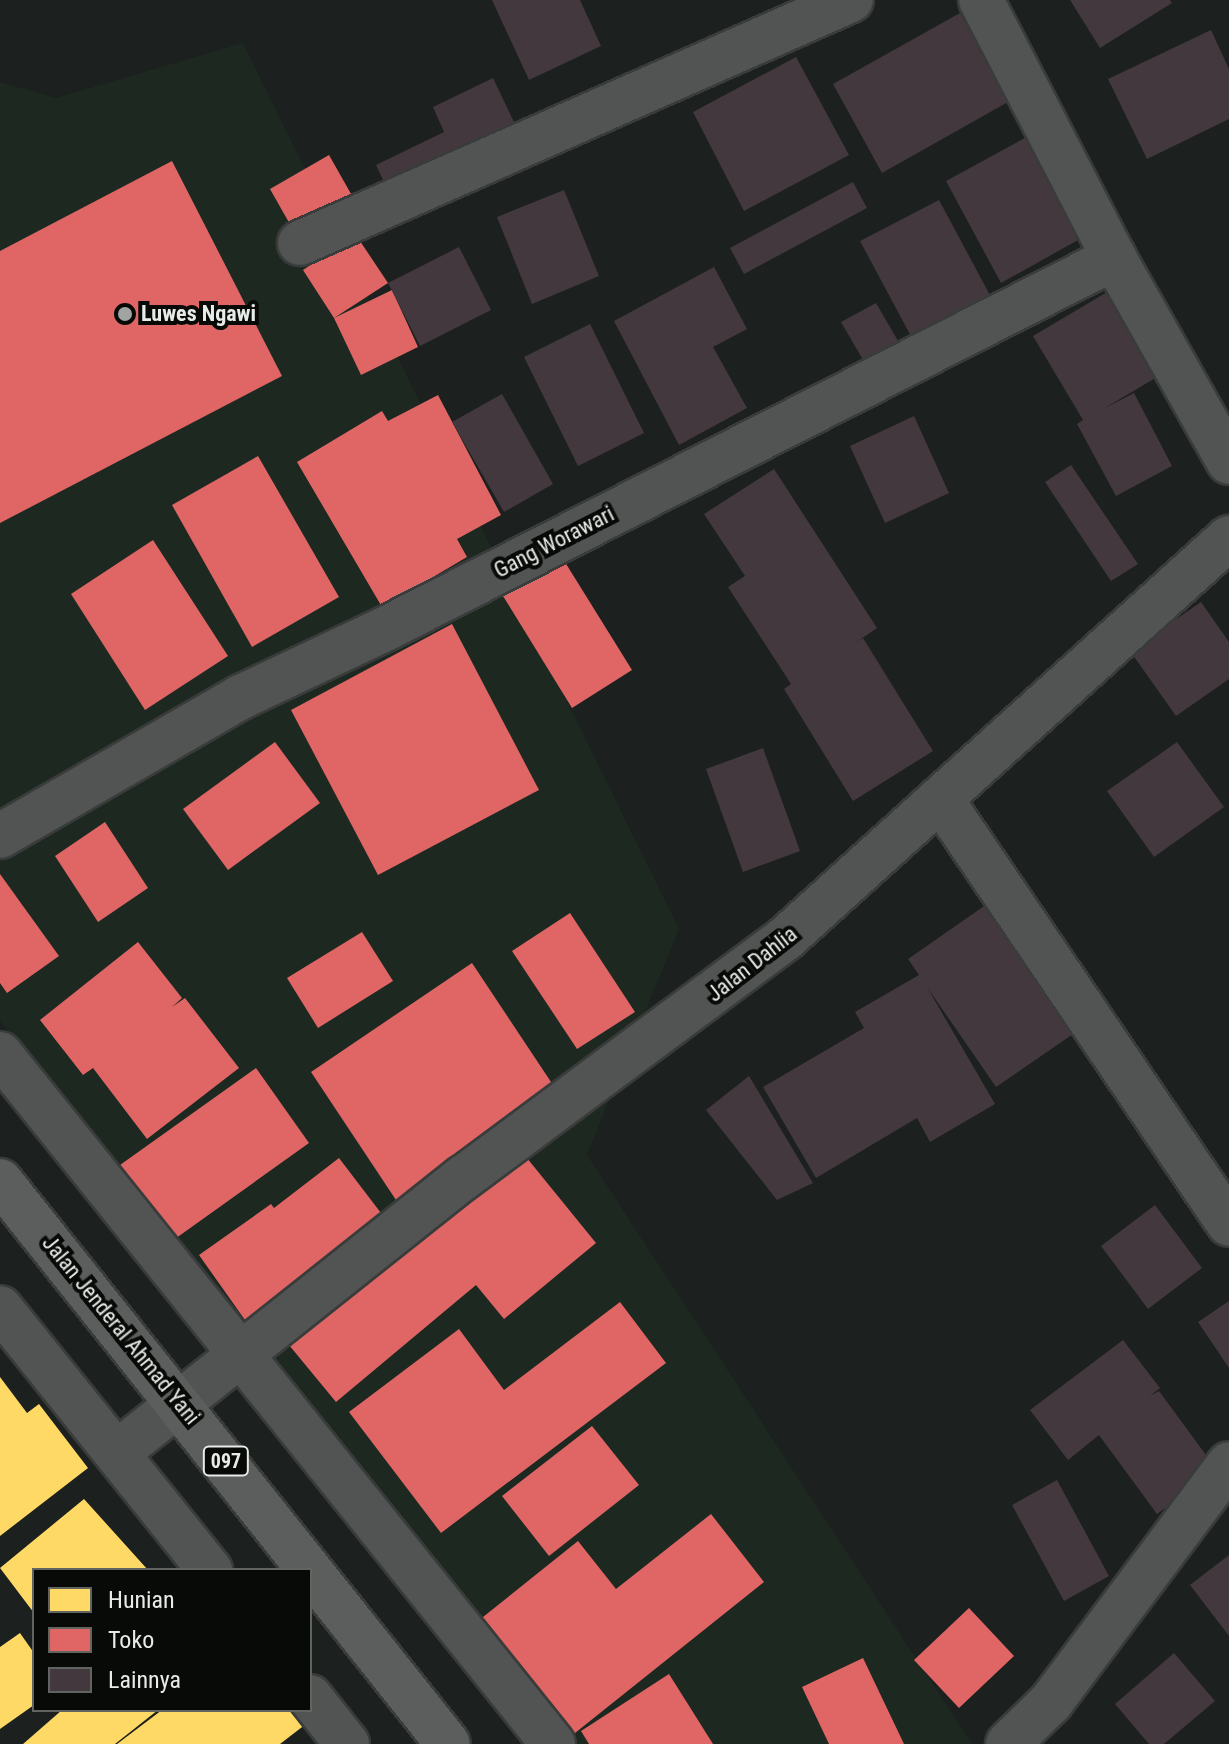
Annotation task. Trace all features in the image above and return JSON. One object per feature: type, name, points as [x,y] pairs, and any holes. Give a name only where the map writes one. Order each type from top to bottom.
[{"type":"main road","name":"Jalan Jenderal Ahmad Yani","points":[[0,1181],[310,1568]]},
{"type":"main road","name":"Jalan Jenderal Ahmad Yani","points":[[312,1570],[448,1744]]},
{"type":"street","points":[[300,243],[851,0]]},
{"type":"street","points":[[981,0],[1114,258],[1229,462]]},
{"type":"street","name":"Gang Worawari","points":[[0,836],[241,697],[387,628],[1114,258]]},
{"type":"street","name":"Jalan Dahlia","points":[[118,1452],[463,1178],[786,938],[942,801],[1229,538]]},
{"type":"street","points":[[942,801],[1229,1224]]},
{"type":"street","points":[[0,1054],[245,1354],[553,1744]]},
{"type":"street","points":[[0,1308],[208,1568]]},
{"type":"street","points":[[1008,1744],[1051,1702],[1229,1464]]},
{"type":"street","points":[[312,1700],[347,1744]]},
{"type":"shaded area","points":[[243,43],[679,929],[587,1155],[972,1744],[571,1744],[0,1021],[0,82],[56,98]]},
{"type":"building: Hunian","points":[[0,1377],[27,1413],[39,1404],[88,1468],[0,1536]]},
{"type":"building: Hunian","points":[[84,1499],[146,1568],[32,1568],[32,1610],[0,1568]]},
{"type":"building: Hunian","points":[[20,1633],[32,1650],[32,1706],[0,1729],[0,1647]]},
{"type":"building: Hunian","points":[[60,1712],[155,1712],[115,1744],[23,1744]]},
{"type":"building: Hunian","points":[[159,1712],[297,1712],[306,1724],[280,1744],[117,1744]]},
{"type":"building: Toko","points":[[329,155],[359,208],[300,242],[270,189]]},
{"type":"building: Toko","name":"Luwes Ngawi","points":[[172,161],[282,376],[0,523],[0,251]]},
{"type":"building: Toko","points":[[356,235],[388,283],[334,318],[303,270]]},
{"type":"building: Toko","points":[[392,290],[418,347],[361,375],[334,318]]},
{"type":"building: Toko","points":[[438,395],[501,515],[457,539],[467,557],[382,607],[297,462],[382,411],[388,421]]},
{"type":"building: Toko","points":[[258,456],[339,597],[252,647],[172,505]]},
{"type":"building: Toko","points":[[153,540],[228,656],[145,710],[71,594]]},
{"type":"building: Toko","points":[[563,559],[632,670],[572,708],[503,596]]},
{"type":"building: Toko","points":[[452,624],[539,790],[378,875],[291,710]]},
{"type":"building: Toko","points":[[275,742],[320,803],[228,870],[183,809]]},
{"type":"building: Toko","points":[[105,822],[148,888],[98,922],[55,856]]},
{"type":"building: Toko","points":[[0,874],[59,956],[7,993],[0,983]]},
{"type":"building: Toko","points":[[570,913],[635,1012],[577,1049],[512,951]]},
{"type":"building: Toko","points":[[362,932],[393,981],[318,1028],[287,978]]},
{"type":"building: Toko","points":[[138,942],[182,998],[172,1007],[185,998],[239,1068],[147,1139],[93,1068],[83,1075],[40,1020]]},
{"type":"building: Toko","points":[[472,963],[559,1094],[398,1203],[311,1072]]},
{"type":"building: Toko","points":[[256,1068],[309,1143],[165,1246],[113,1170]]},
{"type":"building: Toko","points":[[522,1152],[596,1243],[504,1319],[476,1285],[336,1402],[289,1345]]},
{"type":"building: Toko","points":[[339,1158],[384,1217],[245,1320],[199,1255],[271,1204],[274,1208]]},
{"type":"building: Toko","points":[[620,1302],[666,1363],[441,1533],[349,1412],[459,1329],[504,1390]]},
{"type":"building: Toko","points":[[592,1426],[639,1485],[549,1556],[502,1496]]},
{"type":"building: Toko","points":[[711,1514],[764,1582],[570,1737],[478,1621],[578,1541],[616,1589]]},
{"type":"building: Toko","points":[[969,1608],[1014,1656],[959,1708],[914,1660]]},
{"type":"building: Toko","points":[[863,1658],[904,1744],[829,1744],[802,1687]]},
{"type":"building: Toko","points":[[669,1674],[713,1744],[589,1744],[581,1731]]},
{"type":"building: Lainnya","points":[[492,0],[580,0],[601,46],[529,80]]},
{"type":"building: Lainnya","points":[[1070,0],[1170,0],[1172,3],[1100,48]]},
{"type":"building: Lainnya","points":[[960,13],[1008,102],[882,173],[833,84]]},
{"type":"building: Lainnya","points":[[1211,30],[1229,69],[1229,119],[1147,159],[1108,79]]},
{"type":"building: Lainnya","points":[[796,57],[849,155],[744,211],[693,112]]},
{"type":"building: Lainnya","points":[[493,78],[521,137],[392,199],[376,165],[444,132],[433,107]]},
{"type":"building: Lainnya","points":[[1032,134],[1087,235],[1001,283],[946,181]]},
{"type":"building: Lainnya","points":[[853,182],[867,208],[744,274],[730,248]]},
{"type":"building: Lainnya","points":[[564,190],[599,276],[532,304],[497,217]]},
{"type":"building: Lainnya","points":[[939,200],[991,297],[913,340],[860,241]]},
{"type":"building: Lainnya","points":[[459,247],[491,310],[420,346],[388,283]]},
{"type":"building: Lainnya","points":[[714,267],[747,329],[713,347],[747,408],[679,445],[614,321]]},
{"type":"building: Lainnya","points":[[1119,285],[1169,370],[1103,409],[1134,393],[1172,466],[1116,496],[1077,424],[1083,420],[1033,336]]},
{"type":"building: Lainnya","points":[[876,303],[901,346],[866,365],[841,322]]},
{"type":"building: Lainnya","points":[[590,324],[644,433],[578,466],[524,357]]},
{"type":"building: Lainnya","points":[[502,394],[553,484],[504,512],[452,422]]},
{"type":"building: Lainnya","points":[[914,416],[949,493],[885,523],[850,446]]},
{"type":"building: Lainnya","points":[[1071,465],[1138,564],[1111,581],[1045,482]]},
{"type":"building: Lainnya","points":[[774,469],[877,628],[852,645],[863,638],[933,751],[853,801],[784,689],[791,684],[728,587],[745,576],[704,514]]},
{"type":"building: Lainnya","points":[[1201,602],[1229,642],[1229,679],[1176,716],[1130,651]]},
{"type":"building: Lainnya","points":[[1177,742],[1224,807],[1154,857],[1107,791]]},
{"type":"building: Lainnya","points":[[763,748],[800,851],[743,872],[706,769]]},
{"type":"building: Lainnya","points":[[987,904],[1076,1032],[996,1087],[927,987],[995,1104],[930,1142],[917,1118],[816,1178],[763,1087],[864,1028],[855,1012],[919,975],[908,959]]},
{"type":"building: Lainnya","points":[[749,1076],[813,1183],[777,1200],[706,1110]]},
{"type":"building: Lainnya","points":[[1155,1205],[1202,1268],[1148,1309],[1101,1246]]},
{"type":"building: Lainnya","points":[[1229,1301],[1229,1368],[1198,1322]]},
{"type":"building: Lainnya","points":[[1123,1340],[1160,1388],[1150,1396],[1159,1391],[1217,1470],[1157,1514],[1099,1435],[1068,1460],[1030,1410]]},
{"type":"building: Lainnya","points":[[1057,1480],[1109,1576],[1064,1601],[1012,1505]]},
{"type":"building: Lainnya","points":[[1229,1555],[1229,1636],[1190,1585]]},
{"type":"building: Lainnya","points":[[1174,1653],[1215,1701],[1164,1744],[1149,1744],[1115,1704]]},
{"type":"place","name":"Luwes Ngawi","points":[[125,314]]}]
